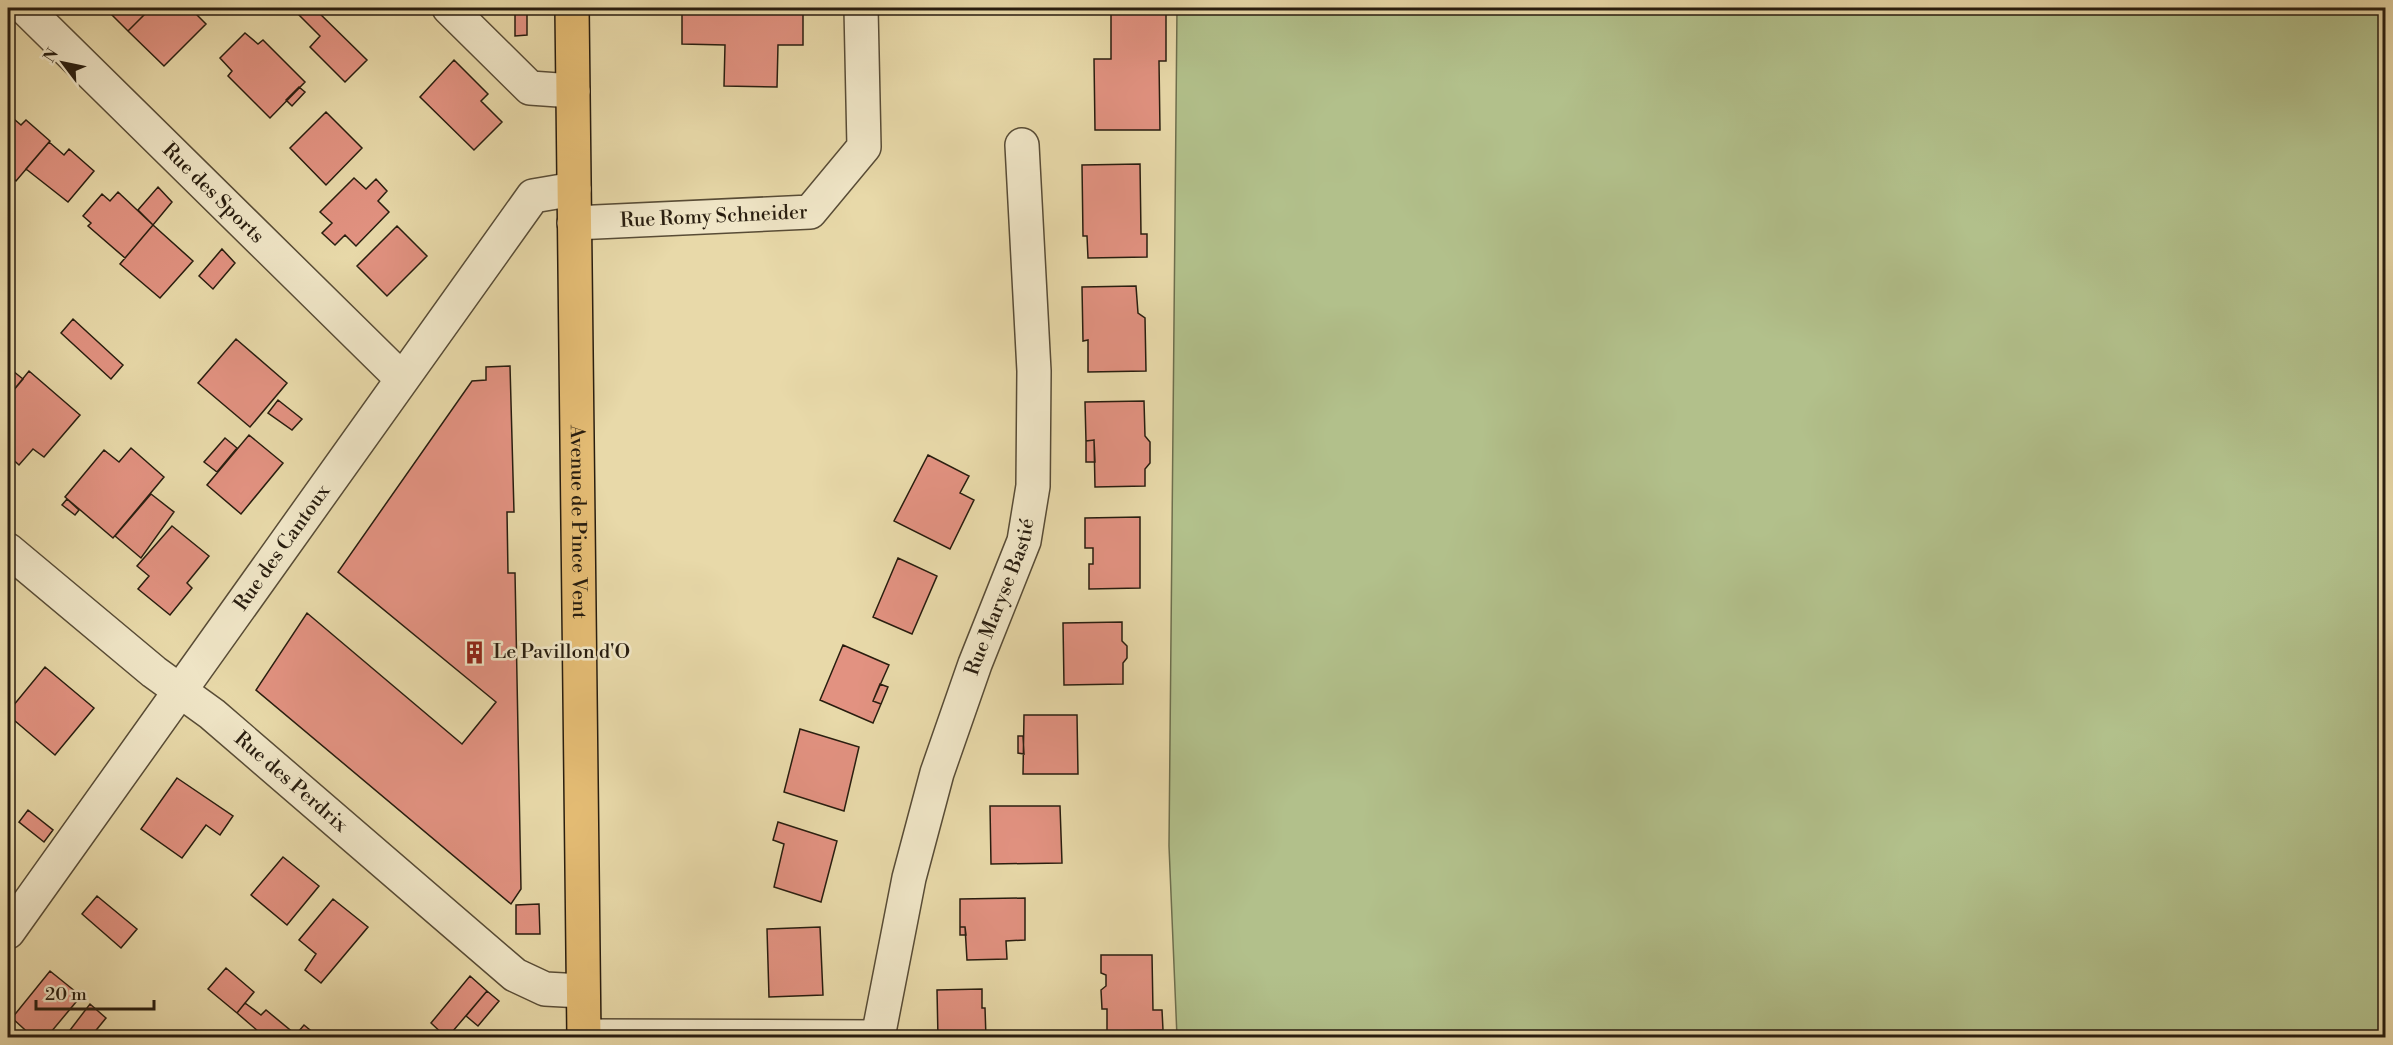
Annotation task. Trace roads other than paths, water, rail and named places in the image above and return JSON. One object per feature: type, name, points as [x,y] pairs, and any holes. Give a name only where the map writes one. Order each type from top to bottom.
[{"type":"main road","name":"Avenue de Pince Vent","points":[[572,8],[584,1036]]},
{"type":"street","name":"Rue des Sports","points":[[25,8],[401,378]]},
{"type":"street","points":[[449,8],[530,88],[573,92]]},
{"type":"street","name":"Rue Romy Schneider","points":[[574,223],[810,212],[864,147],[861,8]]},
{"type":"street","name":"Rue Maryse Bastié","points":[[878,1038],[909,878],[937,773],[975,664],[1024,541],[1033,486],[1034,371],[1022,146]]},
{"type":"street","name":"Rue des Cantoux","points":[[8,932],[533,196],[574,189]]},
{"type":"street","name":"Rue des Perdrix","points":[[8,550],[154,672],[221,722],[515,975],[545,989],[582,991]]},
{"type":"street","points":[[584,1036],[878,1038]]},
{"type":"place","name":"Le Pavillon d'O","points":[[475,652]]}]
